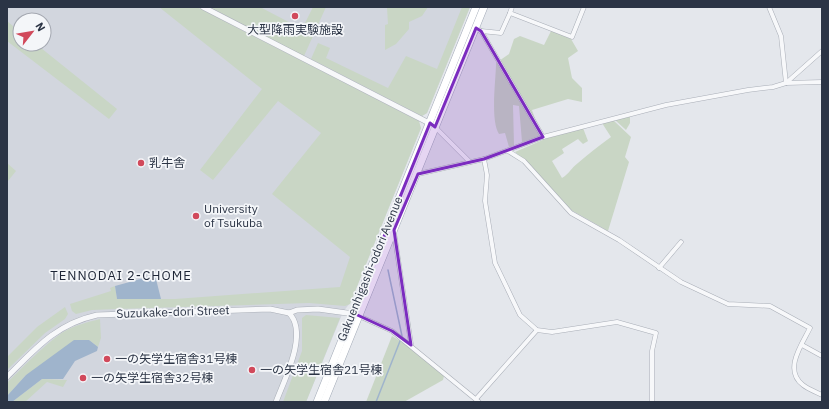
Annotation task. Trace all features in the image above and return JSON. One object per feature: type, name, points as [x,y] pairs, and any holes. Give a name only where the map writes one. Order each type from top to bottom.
[{"type":"main road","points":[[324,402],[356,315],[432,125],[476,7]]},
{"type":"main road","points":[[432,125],[478,29],[484,7]]},
{"type":"main road","name":"Gakuenhigashi-odori Avenue","points":[[356,315],[418,174],[432,125]]},
{"type":"main road","points":[[317,402],[356,315]]},
{"type":"street","points":[[203,7],[432,125],[470,162]]},
{"type":"street","points":[[478,29],[501,33],[512,7]]},
{"type":"street","points":[[510,13],[572,37],[584,7]]},
{"type":"street","points":[[768,7],[781,36],[786,83]]},
{"type":"street","points":[[478,29],[543,137]]},
{"type":"street","points":[[786,83],[822,51]]},
{"type":"street","points":[[418,174],[484,159],[543,137],[666,105],[748,90],[774,87],[786,83],[822,82]]},
{"type":"street","points":[[508,151],[524,161],[571,213],[620,240],[681,282],[728,304],[770,306],[810,328],[795,358],[795,373],[803,386],[822,395]]},
{"type":"street","points":[[484,159],[487,175],[485,201],[495,263],[514,306],[520,315],[537,330],[552,332],[617,322],[656,333],[652,351],[652,402]]},
{"type":"street","points":[[394,230],[411,345]]},
{"type":"street","points":[[659,268],[682,242]]},
{"type":"street","name":"Suzukake-dori Street","points":[[7,378],[53,333],[72,322],[88,317],[107,314],[270,309],[289,313],[306,309],[356,315]]},
{"type":"street","points":[[276,402],[296,347],[296,328],[289,313]]},
{"type":"street","points":[[356,315],[392,331],[477,400],[537,330]]},
{"type":"street","points":[[802,345],[822,356]]},
{"type":"highlighted area","points":[[476,28],[481,31],[543,137],[484,159],[418,174],[394,230],[411,345],[392,331],[353,313],[430,123],[435,127]]},
{"type":"shaded area","name":"University of Tsukuba","points":[[7,7],[197,7],[421,128],[350,303],[343,312],[306,402],[7,402]]},
{"type":"shaded area","points":[[209,7],[470,7],[427,113],[422,116]]},
{"type":"green space","points":[[159,7],[197,7],[419,121],[421,128],[350,304],[345,306],[309,303],[118,309],[92,310],[76,314],[72,311],[70,304],[111,291],[110,288],[115,286],[117,299],[175,299],[340,287],[350,257],[272,194],[321,133],[278,101],[213,180],[200,170],[262,89]]},
{"type":"green space","points":[[209,7],[260,7],[302,29],[313,7],[326,7],[304,56]]},
{"type":"green space","points":[[387,7],[428,7],[422,16],[409,22],[409,29],[396,44],[385,50],[385,25],[388,24]]},
{"type":"green space","points":[[462,7],[470,7],[427,113],[422,116],[311,59],[318,43],[330,48],[326,58],[388,88],[406,56],[437,69]]},
{"type":"green space","points":[[7,21],[12,25],[12,45],[7,41]]},
{"type":"green space","points":[[552,29],[571,39],[578,51],[568,58],[572,78],[582,88],[582,102],[568,99],[532,110],[541,136],[522,142],[519,106],[513,105],[514,145],[509,147],[505,133],[499,134],[496,128],[494,100],[496,63],[509,54],[514,39],[520,36],[544,45]]},
{"type":"green space","points":[[21,52],[46,52],[117,109],[109,119]]},
{"type":"green space","points":[[630,115],[630,123],[626,130],[614,119]]},
{"type":"green space","points":[[613,120],[631,137],[625,157],[629,162],[608,231],[571,210],[532,167],[515,152],[545,139],[583,128],[588,141],[583,144],[578,139],[562,149],[564,153],[552,161],[562,178],[586,156],[611,137],[602,123]]},
{"type":"green space","points":[[7,163],[16,171],[8,181],[7,180]]},
{"type":"green space","points":[[65,307],[68,314],[65,319],[45,333],[7,370],[7,357],[37,327]]},
{"type":"green space","points":[[306,315],[340,318],[306,402],[283,402],[302,351],[302,318]]},
{"type":"green space","points":[[100,319],[101,338],[98,347],[89,340],[26,375],[7,396],[7,383],[58,335],[82,324]]},
{"type":"green space","points":[[392,336],[411,348],[444,376],[443,380],[404,402],[366,402]]},
{"type":"green space","points":[[42,379],[67,380],[63,387],[47,382],[25,402],[12,402]]},
{"type":"water","points":[[155,275],[161,299],[117,299],[115,286]]},
{"type":"water","points":[[74,340],[89,340],[98,347],[97,351],[75,361],[63,379],[42,379],[12,402],[7,402],[7,396],[26,375]]},
{"type":"waterway","points":[[376,402],[402,336],[388,270]]},
{"type":"place","name":"大型降雨実験施設","points":[[295,16]]},
{"type":"place","name":"乳牛舎","points":[[141,163]]},
{"type":"place","name":"University of Tsukuba","points":[[196,216]]},
{"type":"place","name":"一の矢学生宿舎31号棟","points":[[107,359]]},
{"type":"place","name":"一の矢学生宿舎21号棟","points":[[252,370]]},
{"type":"place","name":"一の矢学生宿舎32号棟","points":[[83,378]]},
{"type":"district","name":"TENNODAI 2-CHOME","points":[[121,275]]}]
